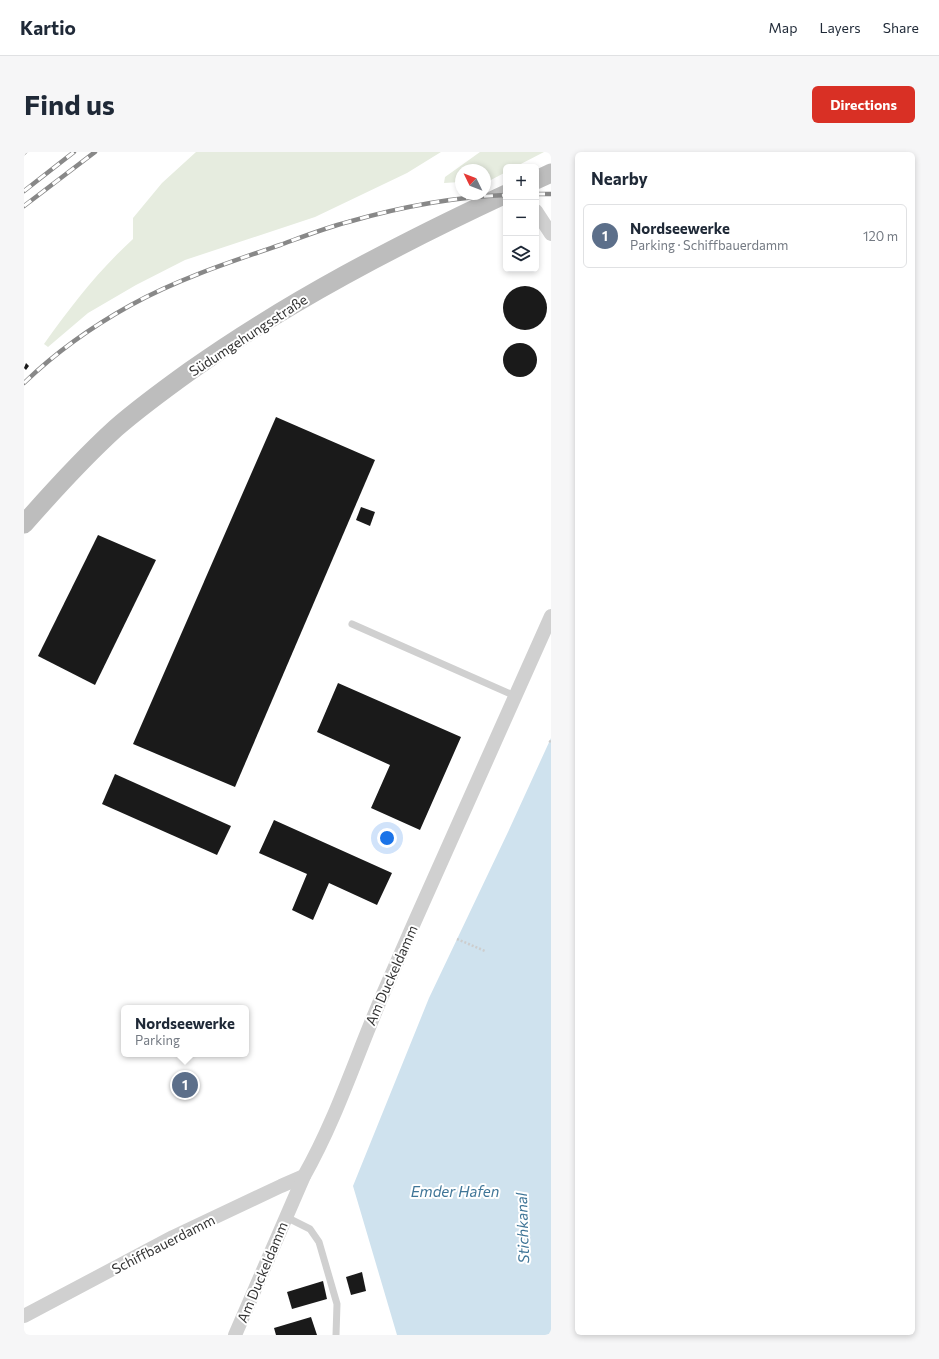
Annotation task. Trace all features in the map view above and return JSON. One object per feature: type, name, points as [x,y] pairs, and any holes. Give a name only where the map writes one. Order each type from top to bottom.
[{"type":"main road","points":[[539,179],[551,173]]},
{"type":"main road","name":"Südumgehungsstraße","points":[[24,524],[73,470],[117,428],[165,390],[239,338],[277,314],[364,265],[446,222],[503,195]]},
{"type":"street","points":[[539,216],[551,234]]},
{"type":"street","name":"Am Duckeldamm","points":[[236,1334],[304,1176],[315,1156],[338,1104],[372,1019],[551,616]]},
{"type":"street","name":"Schiffbauerdamm","points":[[24,1316],[173,1237],[304,1176]]},
{"type":"lane","points":[[352,624],[515,696]]},
{"type":"lane","points":[[286,1217],[310,1229],[319,1242],[337,1304],[336,1335]]},
{"type":"path","points":[[458,939],[485,951]]},
{"type":"shaded area","points":[[196,152],[441,152],[407,173],[315,217],[185,260],[136,285],[88,313],[48,347],[44,344],[86,289],[133,239],[133,218],[162,183]]},
{"type":"shaded area","points":[[480,152],[544,152],[521,164],[503,164],[503,174],[491,180],[491,164],[463,164]]},
{"type":"shaded area","points":[[455,170],[455,182],[444,183],[445,177]]},
{"type":"water","name":"Emder Hafen","points":[[551,738],[551,1335],[397,1335],[353,1186],[429,998]]},
{"type":"building","points":[[521,286],[529,286],[534,287],[541,292],[546,299],[546,317],[541,324],[534,329],[521,330],[513,327],[506,320],[503,312],[503,304],[506,296],[513,289]]},
{"type":"building","points":[[523,343],[530,345],[535,350],[537,360],[535,370],[530,375],[517,377],[510,375],[505,370],[503,357],[505,350],[510,345]]},
{"type":"building","points":[[26,363],[29,366],[26,370],[24,368]]},
{"type":"building","points":[[276,417],[375,460],[235,787],[133,744]]},
{"type":"building","points":[[361,507],[375,512],[370,526],[356,520]]},
{"type":"building","points":[[98,535],[156,560],[95,685],[38,656]]},
{"type":"building","points":[[338,683],[461,737],[420,830],[371,808],[390,765],[317,732]]},
{"type":"building","points":[[115,774],[231,826],[217,855],[102,804]]},
{"type":"building","points":[[274,820],[392,873],[377,905],[329,883],[313,920],[292,910],[307,874],[259,853]]},
{"type":"building","points":[[362,1272],[366,1291],[351,1295],[346,1277]]},
{"type":"building","points":[[323,1281],[327,1299],[292,1309],[287,1292]]},
{"type":"building","points":[[311,1317],[317,1335],[276,1335],[274,1328]]},
{"type":"railway","points":[[24,191],[74,152]]},
{"type":"railway","points":[[24,206],[95,152]]},
{"type":"railway","points":[[539,194],[551,194]]},
{"type":"railway","points":[[24,383],[61,351],[103,322],[131,305],[167,287],[204,272],[339,224],[407,207],[446,200],[503,195]]},
{"type":"place","name":"Nordseewerke","points":[[185,1085]]},
{"type":"water label","name":"Stichkanal","points":[[522,1228]]}]
